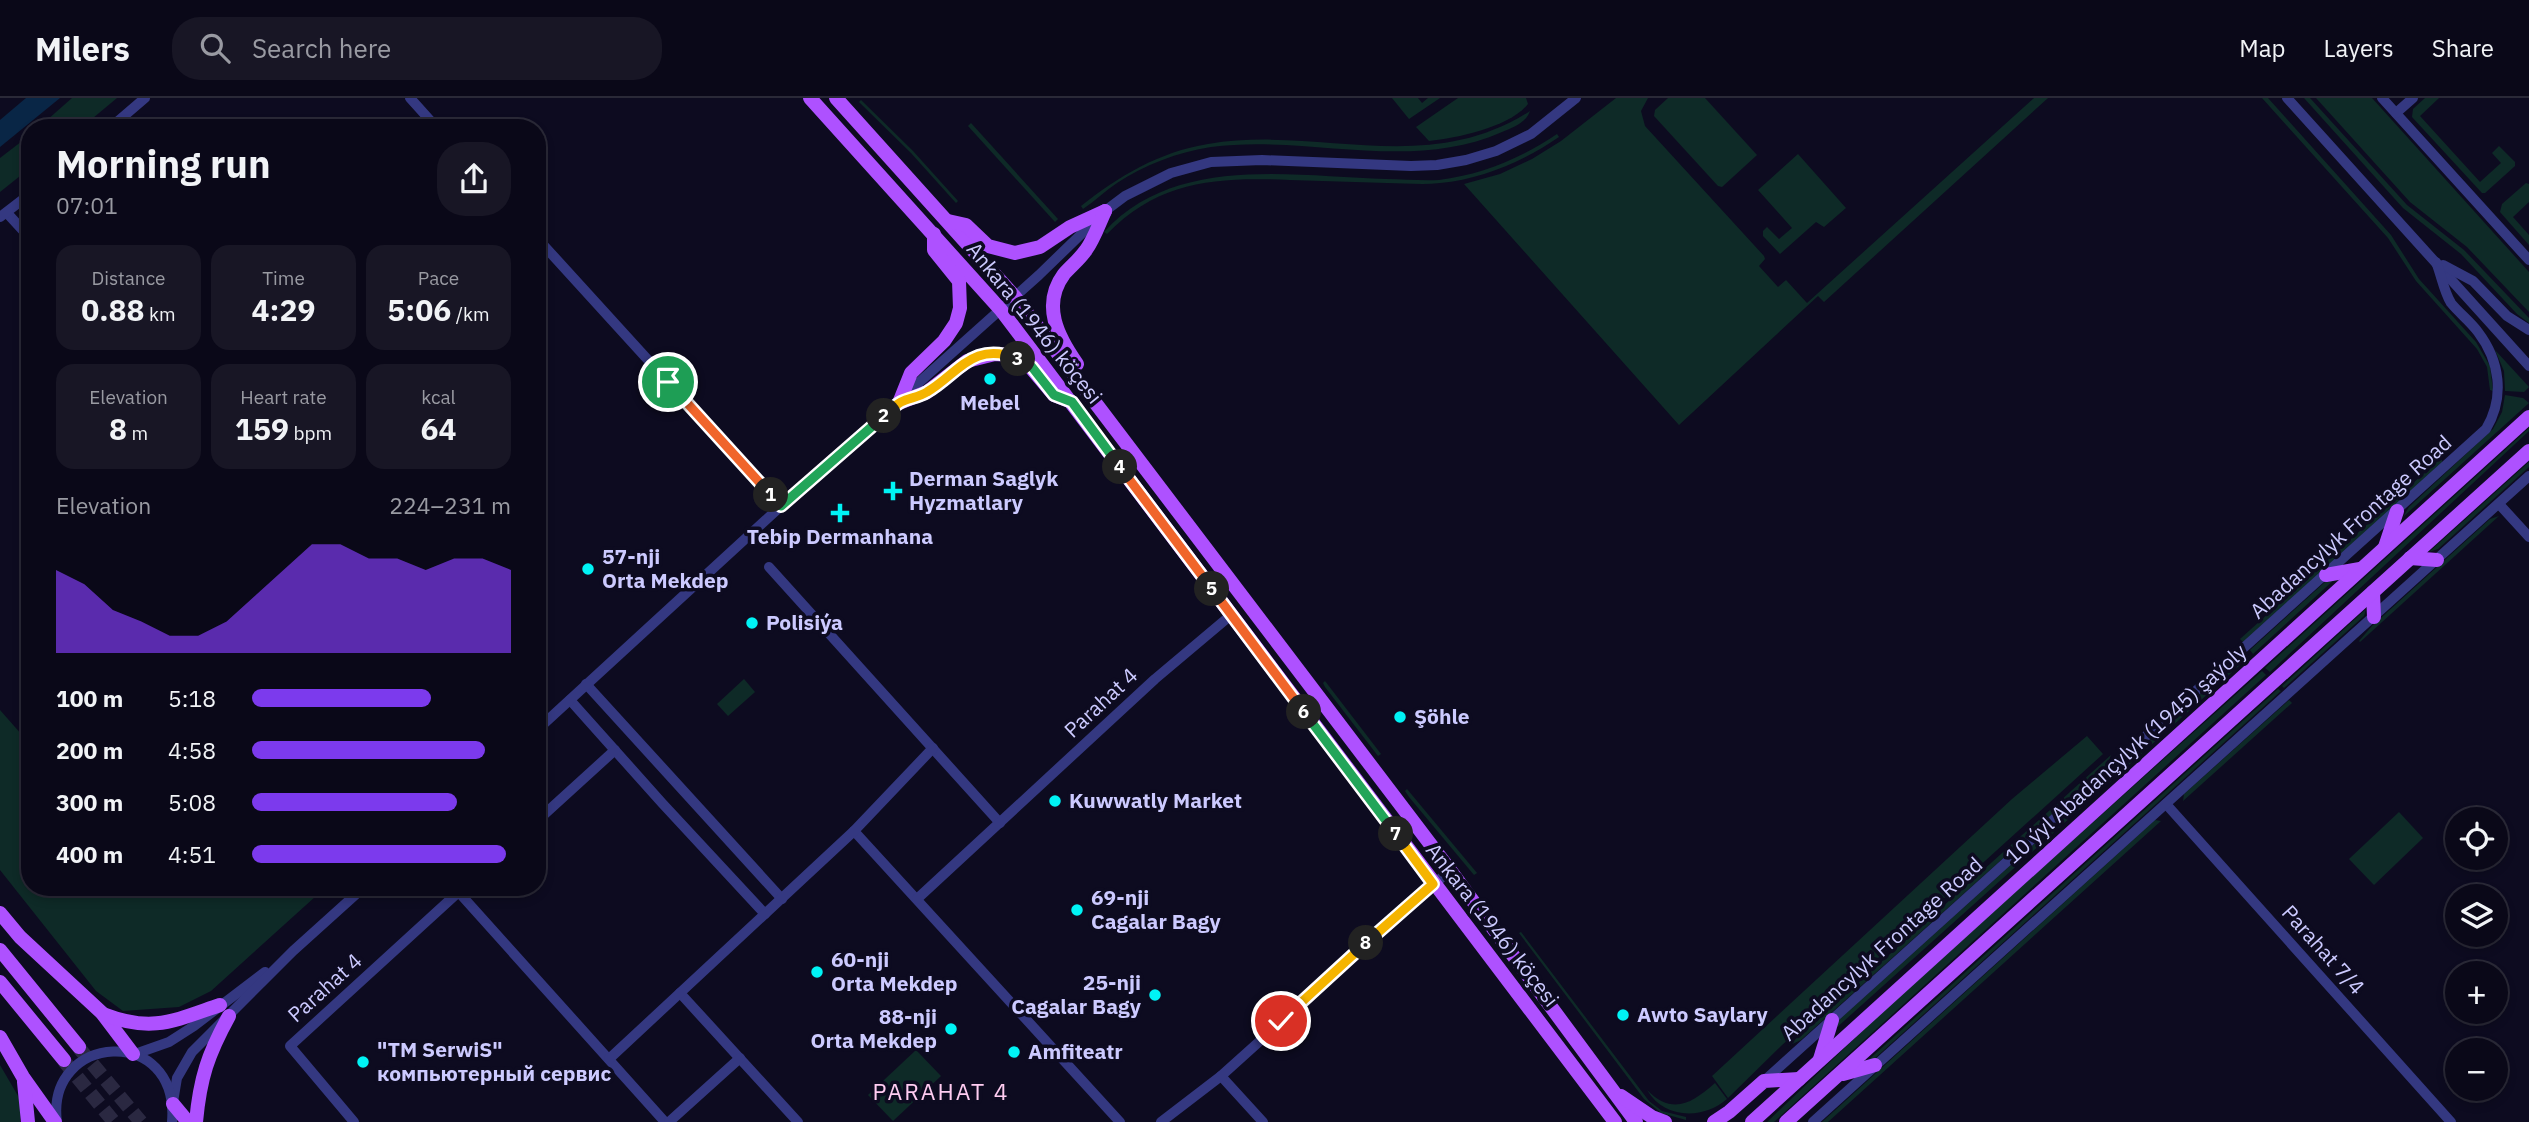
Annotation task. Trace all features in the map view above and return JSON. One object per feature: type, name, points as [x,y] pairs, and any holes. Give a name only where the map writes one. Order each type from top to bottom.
[{"type":"main road","name":"Ankara (1946) köçesi","points":[[810,98],[1001,310],[1615,1122]]},
{"type":"main road","name":"Ankara (1946) köçesi","points":[[836,98],[1015,297],[1450,870],[1636,1122]]},
{"type":"main road","points":[[948,221],[966,225],[988,246],[1015,253],[1045,244],[1070,227],[1105,211]]},
{"type":"main road","points":[[1086,391],[1083,372],[1058,334],[1054,300],[1062,277],[1086,250],[1105,211]]},
{"type":"main road","points":[[899,403],[911,373],[944,341],[951,330],[961,303],[957,276],[934,250],[934,234]]},
{"type":"main road","points":[[899,403],[927,392],[967,361],[995,354],[1008,355],[1026,362],[1054,395],[1072,402]]},
{"type":"main road","name":"10 ýyl Abadançylyk (1945) şaýoly","points":[[1752,1122],[2529,417]]},
{"type":"main road","points":[[1786,1122],[2529,451]]},
{"type":"main road","points":[[2385,548],[2397,511]]},
{"type":"main road","points":[[2410,558],[2437,560]]},
{"type":"main road","points":[[2326,575],[2362,569]]},
{"type":"main road","points":[[2373,592],[2374,617]]},
{"type":"main road","points":[[0,914],[20,937],[102,1013],[134,1054]]},
{"type":"main road","points":[[0,950],[79,1047]]},
{"type":"main road","points":[[0,982],[64,1060]]},
{"type":"main road","points":[[102,1013],[139,1025],[167,1023],[225,1011]]},
{"type":"main road","points":[[196,1122],[202,1078],[225,1011]]},
{"type":"main road","points":[[1819,1061],[1832,1020]]},
{"type":"main road","points":[[0,1038],[23,1077],[56,1122]]},
{"type":"main road","points":[[1838,1075],[1875,1065]]},
{"type":"main road","points":[[23,1077],[28,1122]]},
{"type":"main road","points":[[1714,1122],[1764,1081],[1799,1079]]},
{"type":"main road","points":[[1611,1090],[1665,1122]]},
{"type":"main road","points":[[1806,1122],[1813,1098]]},
{"type":"main road","points":[[1598,1099],[1606,1122]]},
{"type":"main road","points":[[173,1103],[188,1122]]},
{"type":"street","points":[[120,119],[145,98]]},
{"type":"street","points":[[410,98],[429,119]]},
{"type":"street","points":[[546,722],[781,506],[1001,310],[1105,211],[1125,196],[1182,169],[1211,162],[1262,160],[1411,166],[1466,160],[1496,151],[1531,134],[1576,98]]},
{"type":"street","points":[[2287,98],[2529,366]]},
{"type":"street","points":[[2382,98],[2529,260]]},
{"type":"street","points":[[2396,113],[2413,98]]},
{"type":"street","points":[[21,201],[4,215],[21,231]]},
{"type":"street","points":[[546,248],[781,506]]},
{"type":"street","points":[[2436,262],[2473,281],[2500,310],[2529,330]]},
{"type":"street","name":"Abadancylyk Frontage Road","points":[[1764,1081],[2486,429],[2494,415],[2498,399],[2497,373],[2487,346],[2450,302],[2436,262]]},
{"type":"street","points":[[1813,1122],[2529,476]]},
{"type":"street","points":[[2499,504],[2529,537]]},
{"type":"street","points":[[769,567],[1000,823]]},
{"type":"street","name":"Parahat 4","points":[[917,899],[1155,679],[1231,615]]},
{"type":"street","points":[[586,684],[782,899]]},
{"type":"street","points":[[570,700],[765,914]]},
{"type":"street","points":[[609,1059],[854,831],[933,748]]},
{"type":"street","points":[[546,813],[615,750]]},
{"type":"street","name":"Parahat 7/4","points":[[2166,804],[2451,1122]]},
{"type":"street","points":[[854,831],[1120,1122]]},
{"type":"street","points":[[1161,1122],[1222,1076],[1450,870]]},
{"type":"street","points":[[172,1122],[177,1078],[192,1052],[225,1011],[354,896]]},
{"type":"street","name":"Parahat 4","points":[[354,1122],[290,1046],[451,896]]},
{"type":"street","name":"Parahat 4","points":[[465,896],[667,1122],[740,1058]]},
{"type":"street","points":[[680,993],[798,1122]]},
{"type":"street","points":[[134,1054],[169,1042],[225,1011]]},
{"type":"street","points":[[56,1122],[55,1109],[59,1091],[67,1074],[80,1062],[97,1053],[115,1051],[134,1054],[156,1068],[165,1079],[173,1103]]},
{"type":"street","points":[[1222,1076],[1263,1122]]},
{"type":"green space","points":[[72,98],[117,98],[92,119],[48,119]]},
{"type":"green space","points":[[1392,98],[1418,98],[1422,103],[1428,98],[1440,98],[1409,119]]},
{"type":"green space","points":[[1458,98],[1526,98],[1528,104],[1509,119],[1483,130],[1429,141],[1416,127]]},
{"type":"green space","points":[[1616,98],[1648,98],[1641,111],[1645,126],[1764,256],[1765,259],[1759,266],[1778,287],[1786,280],[1807,303],[2034,98],[2048,98],[1824,302],[1818,296],[1679,425],[1464,184],[1500,174],[1532,159],[1561,141]]},
{"type":"green space","points":[[1668,98],[1705,98],[1757,155],[1722,187],[1718,186],[1654,116],[1655,110]]},
{"type":"green space","points":[[2262,98],[2268,98],[2391,235],[2419,279],[2476,342],[2490,366],[2493,391],[2490,390],[2487,367],[2477,349],[2416,281],[2388,238]]},
{"type":"green space","points":[[2304,98],[2310,98],[2407,205],[2464,250],[2529,318],[2529,323],[2517,314],[2461,254],[2403,208]]},
{"type":"green space","points":[[2316,98],[2372,98],[2529,272],[2529,312],[2467,247],[2410,202]]},
{"type":"green space","points":[[2425,98],[2439,98],[2420,116],[2480,182],[2501,163],[2492,153],[2499,146],[2515,162],[2515,166],[2482,193],[2412,117],[2413,109]]},
{"type":"green space","points":[[861,100],[913,151],[958,201],[956,203],[911,153],[859,102]]},
{"type":"green space","points":[[1530,111],[1522,122],[1502,132],[1467,144],[1431,150],[1358,150],[1248,144],[1199,149],[1138,170],[1083,209],[1081,206],[1110,185],[1156,159],[1208,144],[1291,140],[1412,146],[1451,142],[1491,131]]},
{"type":"green space","points":[[971,123],[1058,219],[1055,222],[968,126]]},
{"type":"green space","points":[[1557,134],[1559,137],[1517,161],[1472,178],[1456,181],[1420,184],[1239,179],[1192,185],[1148,202],[1107,234],[1104,232],[1132,207],[1165,190],[1199,180],[1274,174],[1386,179],[1455,178],[1501,164],[1530,151]]},
{"type":"green space","points":[[21,142],[21,175],[0,192],[0,158]]},
{"type":"green space","points":[[1798,154],[1846,208],[1824,227],[1816,222],[1780,254],[1763,236],[1763,231],[1767,227],[1779,239],[1792,228],[1758,190]]},
{"type":"green space","points":[[2526,183],[2529,184],[2529,202],[2513,217],[2529,235],[2529,245],[2500,212],[2502,204]]},
{"type":"green space","points":[[2495,350],[2529,387],[2524,392],[2505,391],[2504,371]]},
{"type":"green space","points":[[2505,395],[2523,398],[2529,403],[2403,517],[2409,507],[2493,429],[2502,412]]},
{"type":"green space","points":[[2529,428],[2529,431],[2270,672],[2265,668]]},
{"type":"green space","points":[[2442,457],[2442,463],[2243,642],[2240,639]]},
{"type":"green space","points":[[2529,462],[2529,467],[2438,549],[2429,552]]},
{"type":"green space","points":[[2499,516],[2359,641],[2372,626],[2490,519]]},
{"type":"green space","points":[[2336,578],[2253,654],[2250,650],[2325,582]]},
{"type":"green space","points":[[2366,609],[2364,616],[2284,688],[2282,686]]},
{"type":"green space","points":[[2246,653],[2249,657],[1834,1030],[1840,1019]]},
{"type":"green space","points":[[2262,671],[2266,675],[1774,1122],[1767,1122],[1897,998]]},
{"type":"green space","points":[[744,679],[755,692],[728,716],[717,704]]},
{"type":"green space","points":[[1325,681],[1381,754],[1378,756],[1325,687]]},
{"type":"green space","points":[[2278,689],[2281,691],[1873,1060],[1865,1063]]},
{"type":"green space","points":[[2289,700],[2292,703],[2183,801],[2184,794]]},
{"type":"green space","points":[[0,710],[21,734],[21,896],[316,896],[211,991],[179,1007],[123,1011],[96,991],[0,870]]},
{"type":"green space","points":[[2087,736],[2103,754],[1781,1046],[1728,1098],[1712,1076],[2012,799]]},
{"type":"green space","points":[[2111,755],[2107,765],[1801,1040],[1788,1046]]},
{"type":"green space","points":[[1407,789],[1477,873],[1474,875],[1409,797],[1405,791]]},
{"type":"green space","points":[[2399,812],[2423,838],[2374,885],[2349,859]]},
{"type":"green space","points":[[2155,820],[2161,821],[1828,1122],[1822,1122]]},
{"type":"green space","points":[[1521,932],[1649,1101],[1662,1111],[1686,1117],[1686,1120],[1661,1113],[1644,1099],[1519,933]]},
{"type":"green space","points":[[916,1050],[941,1076],[893,1121],[868,1095]]},
{"type":"green space","points":[[0,1065],[21,1101],[20,1122],[0,1122]]},
{"type":"green space","points":[[1715,1083],[1727,1099],[1707,1111],[1696,1113],[1673,1111],[1663,1107],[1647,1090],[1665,1103],[1682,1104]]},
{"type":"water","points":[[26,98],[60,98],[34,119],[21,119],[21,130],[0,147],[0,120]]},
{"type":"tunnel","points":[[79,1048],[141,1122]]},
{"type":"tunnel","points":[[64,1061],[114,1122]]},
{"type":"place","name":"Mebel","points":[[990,379]]},
{"type":"place","name":"Derman Saglyk Hyzmatlary","points":[[893,491]]},
{"type":"place","name":"Tebip Dermanhana","points":[[840,513]]},
{"type":"place","name":"57-nji Orta Mekdep","points":[[588,569]]},
{"type":"place","name":"Polisiýa","points":[[752,623]]},
{"type":"place","name":"Şöhle","points":[[1400,717]]},
{"type":"place","name":"Kuwwatly Market","points":[[1055,801]]},
{"type":"place","name":"69-nji Cagalar Bagy","points":[[1077,910]]},
{"type":"place","name":"60-nji Orta Mekdep","points":[[817,972]]},
{"type":"place","name":"25-nji Cagalar Bagy","points":[[1155,995]]},
{"type":"place","name":"Awto Saylary","points":[[1623,1015]]},
{"type":"place","name":"88-nji Orta Mekdep","points":[[951,1029]]},
{"type":"place","name":"Amfiteatr","points":[[1014,1052]]},
{"type":"place","name":"\"TM SerwiS\" компьютерный сервис","points":[[363,1062]]},
{"type":"district","name":"PARAHAT 4","points":[[941,1092]]},
{"type":"route","points":[[668,382],[781,506],[899,403],[927,392],[957,367],[974,358],[995,354],[1008,355],[1026,362],[1054,395],[1072,402],[1433,884],[1281,1021]]}]
